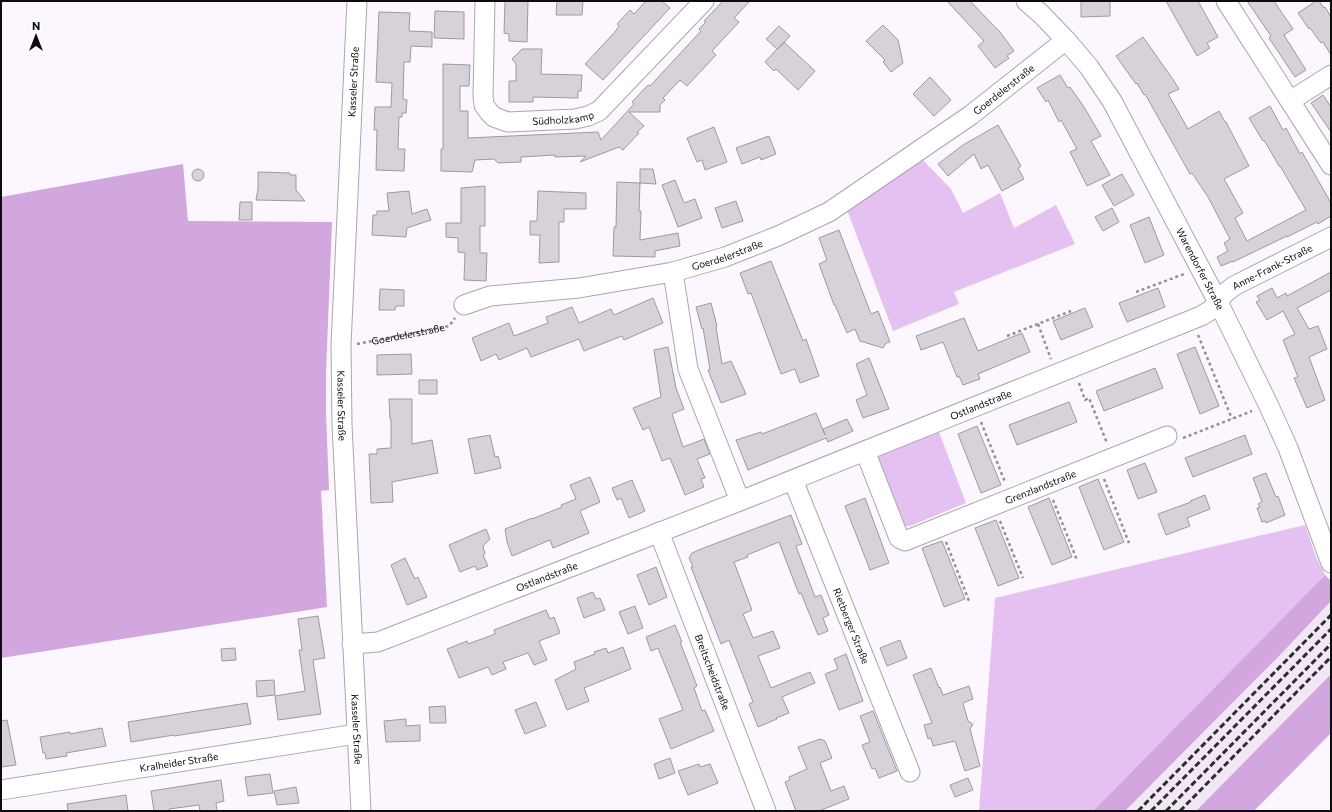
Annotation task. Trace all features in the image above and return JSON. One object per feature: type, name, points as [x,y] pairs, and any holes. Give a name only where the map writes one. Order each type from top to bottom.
[{"type":"street","name":"Kasseler Straße","points":[[356,1],[341,345],[342,425],[356,734],[361,811]]},
{"type":"street","name":"Südholzkamp","points":[[485,1],[484,105],[494,117],[508,122],[575,118],[588,116],[599,111],[704,1]]},
{"type":"street","name":"Warendorfer Straße","points":[[1026,1],[1041,14],[1090,67],[1112,101],[1218,302],[1268,404],[1288,448],[1331,563]]},
{"type":"street","points":[[1226,1],[1331,165]]},
{"type":"street","name":"Goerdelerstraße","points":[[464,305],[490,296],[579,288],[673,272],[738,253],[778,236],[829,212],[971,115],[1066,40]]},
{"type":"street","points":[[1290,101],[1331,75]]},
{"type":"street","name":"Anne-Frank-Straße","points":[[1218,302],[1225,293],[1234,286],[1331,237]]},
{"type":"street","points":[[673,272],[688,369],[740,501]]},
{"type":"street","name":"Ostlandstraße","points":[[352,644],[378,642],[740,501],[1192,319],[1211,310],[1218,302]]},
{"type":"street","name":"Grenzlandstraße","points":[[865,451],[899,538],[905,541],[1167,436]]},
{"type":"street","name":"Rietberger Straße","points":[[793,480],[910,772]]},
{"type":"street","name":"Breitscheidstraße","points":[[659,532],[766,811]]},
{"type":"street","name":"Kralheider Straße","points":[[1,790],[356,734]]},
{"type":"path","points":[[1136,292],[1200,268]]},
{"type":"path","name":"Goerdelerstraße","points":[[341,345],[357,345],[449,326],[464,305]]},
{"type":"path","points":[[1007,336],[1071,311]]},
{"type":"path","points":[[1192,319],[1232,419]]},
{"type":"path","points":[[1038,324],[1065,370],[1085,400],[1089,398],[1105,461],[1129,543]]},
{"type":"path","points":[[1167,436],[1179,440],[1268,404]]},
{"type":"path","points":[[975,407],[1011,498]]},
{"type":"path","points":[[1046,484],[1077,560]]},
{"type":"path","points":[[994,505],[1023,578]]},
{"type":"path","points":[[940,527],[969,601]]},
{"type":"shaded area","points":[[922,159],[951,189],[963,213],[1000,193],[1014,228],[1056,205],[1075,244],[954,292],[959,304],[893,331],[847,210]]},
{"type":"shaded area","points":[[183,164],[188,221],[332,222],[326,373],[329,490],[321,491],[327,607],[1,658],[1,197]]},
{"type":"shaded area","points":[[939,432],[966,503],[910,526],[905,526],[900,523],[877,460],[879,456]]},
{"type":"shaded area","points":[[1305,525],[1316,557],[1325,575],[1093,811],[979,811],[995,598]]},
{"type":"shaded area","points":[[1325,575],[1331,581],[1331,601],[1280,655],[1125,811],[1093,811]]},
{"type":"shaded area","points":[[1331,601],[1331,674],[1196,811],[1125,811],[1280,655]]},
{"type":"shaded area","points":[[1331,674],[1331,733],[1254,811],[1196,811]]},
{"type":"building","points":[[505,1],[528,1],[527,42],[509,41],[509,34],[504,33]]},
{"type":"building","points":[[557,1],[583,1],[582,15],[556,15]]},
{"type":"building","points":[[646,1],[662,1],[670,8],[603,80],[585,64],[614,33],[619,26],[617,24],[630,10],[634,14]]},
{"type":"building","points":[[723,1],[750,1],[734,18],[739,22],[712,51],[716,55],[687,86],[680,80],[663,98],[665,100],[660,105],[660,112],[629,112],[644,126],[637,132],[639,133],[623,150],[619,147],[580,162],[586,156],[555,157],[555,155],[521,157],[521,162],[498,163],[494,159],[475,160],[472,172],[441,171],[441,149],[443,149],[443,64],[470,65],[469,86],[460,86],[460,111],[468,111],[468,138],[598,132],[601,140],[634,104],[632,102],[648,85],[650,86],[701,31],[699,29],[706,22],[704,21]]},
{"type":"building","points":[[947,1],[970,1],[1000,32],[1014,51],[1007,56],[1009,58],[995,68],[978,46],[984,41]]},
{"type":"building","points":[[1081,1],[1110,1],[1110,16],[1081,17]]},
{"type":"building","points":[[1166,1],[1198,1],[1218,37],[1207,43],[1210,48],[1197,56]]},
{"type":"building","points":[[1247,1],[1274,1],[1293,29],[1284,35],[1306,70],[1295,77],[1269,38],[1271,36]]},
{"type":"building","points":[[1316,1],[1319,1],[1324,8],[1325,7],[1331,17],[1331,55],[1323,42],[1321,43],[1298,13]]},
{"type":"building","points":[[435,11],[464,12],[464,39],[434,38]]},
{"type":"building","points":[[379,12],[410,13],[409,31],[432,32],[432,47],[411,46],[410,62],[404,62],[403,99],[407,100],[406,113],[402,113],[402,117],[399,117],[398,149],[405,149],[404,171],[376,170],[377,130],[374,130],[375,107],[391,107],[392,83],[376,82]]},
{"type":"building","points":[[883,25],[898,40],[903,63],[891,72],[883,62],[885,60],[866,41]]},
{"type":"building","points":[[779,26],[790,36],[784,42],[815,71],[798,90],[776,69],[774,71],[765,62],[777,49],[766,39]]},
{"type":"building","points":[[1143,37],[1179,89],[1168,94],[1188,129],[1219,111],[1249,166],[1224,179],[1243,213],[1235,218],[1247,241],[1306,210],[1249,118],[1270,106],[1283,130],[1286,128],[1300,154],[1302,152],[1331,203],[1331,216],[1318,224],[1317,222],[1233,262],[1221,266],[1217,257],[1228,251],[1224,243],[1230,239],[1208,197],[1192,173],[1190,174],[1145,94],[1144,95],[1137,83],[1136,84],[1116,56]]},
{"type":"building","points":[[522,49],[542,49],[541,74],[582,75],[581,91],[578,91],[578,98],[533,97],[533,102],[509,102],[509,81],[516,81],[516,64],[512,59]]},
{"type":"building","points":[[1060,75],[1068,88],[1070,87],[1084,107],[1101,136],[1091,141],[1110,175],[1087,186],[1070,152],[1077,149],[1061,120],[1059,122],[1048,100],[1046,102],[1037,88]]},
{"type":"building","points":[[930,77],[951,100],[934,116],[913,94]]},
{"type":"building","points":[[1323,95],[1331,107],[1331,132],[1311,103]]},
{"type":"building","points":[[998,125],[1021,166],[1018,168],[1024,179],[1002,191],[988,165],[981,169],[974,154],[948,176],[938,164],[963,145]]},
{"type":"building","points":[[714,127],[727,162],[705,170],[702,160],[697,162],[687,138]]},
{"type":"building","points":[[769,136],[776,154],[761,160],[760,157],[742,164],[736,148]]},
{"type":"building","points":[[200,169],[203,170],[203,180],[196,181],[193,180],[192,173],[193,170]]},
{"type":"building","points":[[640,169],[653,169],[656,184],[640,183]]},
{"type":"building","points":[[258,172],[290,173],[290,175],[296,175],[296,190],[305,201],[256,200],[258,189]]},
{"type":"building","points":[[1122,174],[1134,195],[1114,206],[1102,185]]},
{"type":"building","points":[[675,180],[684,203],[695,199],[702,218],[678,227],[662,185]]},
{"type":"building","points":[[617,182],[640,183],[640,240],[678,233],[680,246],[655,251],[655,257],[613,256],[614,227],[616,227]]},
{"type":"building","points":[[485,186],[485,226],[480,226],[480,253],[487,253],[486,281],[464,280],[465,253],[458,252],[458,238],[446,237],[446,223],[461,223],[461,188]]},
{"type":"building","points":[[409,191],[412,214],[427,209],[431,220],[407,228],[406,237],[372,235],[373,215],[377,215],[377,211],[389,211],[387,193]]},
{"type":"building","points":[[538,191],[586,193],[586,209],[564,209],[564,222],[559,222],[559,262],[539,263],[540,235],[530,235],[530,221],[537,221]]},
{"type":"building","points":[[736,201],[743,221],[722,228],[715,208]]},
{"type":"building","points":[[240,202],[252,202],[252,220],[239,220]]},
{"type":"building","points":[[1112,208],[1119,222],[1103,231],[1095,217]]},
{"type":"building","points":[[1149,217],[1164,255],[1145,263],[1130,225]]},
{"type":"building","points":[[839,230],[871,314],[878,311],[890,342],[886,343],[883,348],[860,341],[855,329],[847,333],[834,305],[819,264],[827,260],[819,238]]},
{"type":"building","points":[[771,261],[803,341],[806,339],[819,376],[800,383],[795,369],[781,374],[751,293],[748,294],[740,273]]},
{"type":"building","points":[[1331,272],[1331,290],[1297,308],[1309,329],[1318,326],[1327,349],[1309,357],[1325,400],[1307,408],[1294,378],[1298,377],[1283,340],[1295,334],[1283,311],[1267,320],[1256,302],[1260,300],[1257,296],[1272,288],[1277,298],[1286,293],[1287,296]]},
{"type":"building","points":[[1158,288],[1165,307],[1127,322],[1119,303]]},
{"type":"building","points":[[380,289],[404,290],[404,306],[396,306],[395,310],[379,310]]},
{"type":"building","points":[[653,298],[663,323],[624,340],[622,336],[584,351],[579,339],[531,357],[527,348],[499,360],[496,354],[481,361],[472,338],[509,323],[514,336],[548,323],[546,317],[572,307],[579,323],[611,309],[614,315]]},
{"type":"building","points":[[711,303],[717,326],[722,364],[731,361],[746,394],[721,403],[708,370],[710,369],[703,328],[702,329],[696,307]]},
{"type":"building","points":[[1085,308],[1093,327],[1061,340],[1053,321]]},
{"type":"building","points":[[964,318],[978,351],[1022,333],[1030,352],[978,374],[980,379],[963,385],[959,376],[957,377],[943,342],[921,350],[916,336]]},
{"type":"building","points":[[668,347],[676,388],[684,409],[672,414],[683,447],[704,439],[710,454],[697,459],[705,478],[701,479],[704,487],[685,495],[670,458],[662,461],[649,427],[643,430],[633,408],[661,397],[654,350]]},
{"type":"building","points":[[1195,347],[1219,406],[1200,414],[1177,354]]},
{"type":"building","points":[[411,354],[412,374],[377,375],[377,355]]},
{"type":"building","points":[[869,358],[889,409],[863,418],[856,400],[867,395],[856,364]]},
{"type":"building","points":[[1155,368],[1163,388],[1104,411],[1096,391]]},
{"type":"building","points":[[419,380],[437,380],[437,394],[419,394]]},
{"type":"building","points":[[389,399],[412,399],[412,444],[432,440],[438,473],[392,482],[393,502],[371,503],[369,454],[377,454],[377,449],[391,448]]},
{"type":"building","points":[[1069,402],[1077,422],[1017,445],[1009,425]]},
{"type":"building","points":[[816,413],[825,435],[823,429],[847,419],[853,431],[828,442],[826,438],[748,470],[736,440],[761,432],[762,434]]},
{"type":"building","points":[[977,426],[1001,485],[981,493],[958,434]]},
{"type":"building","points":[[490,435],[495,457],[498,456],[501,468],[475,474],[468,439]]},
{"type":"building","points":[[1245,435],[1252,454],[1193,477],[1185,458]]},
{"type":"building","points":[[1145,463],[1157,492],[1138,499],[1127,470]]},
{"type":"building","points":[[1266,473],[1276,497],[1278,496],[1285,515],[1266,523],[1265,521],[1262,522],[1257,508],[1260,507],[1258,504],[1262,502],[1253,478]]},
{"type":"building","points":[[590,477],[600,502],[580,511],[589,533],[553,548],[550,540],[512,556],[507,542],[505,529],[562,507],[561,505],[576,499],[570,485]]},
{"type":"building","points":[[1098,479],[1124,542],[1104,550],[1079,487]]},
{"type":"building","points":[[632,480],[645,511],[629,518],[621,498],[617,500],[612,488]]},
{"type":"building","points":[[1205,495],[1210,509],[1187,518],[1190,526],[1166,535],[1158,514],[1191,502],[1190,501]]},
{"type":"building","points":[[865,498],[889,563],[870,570],[845,506]]},
{"type":"building","points":[[1049,498],[1072,557],[1052,565],[1028,507]]},
{"type":"building","points":[[791,515],[802,544],[796,546],[815,597],[821,595],[829,615],[823,618],[828,631],[818,635],[801,593],[799,594],[779,542],[734,562],[752,610],[743,614],[753,638],[773,631],[780,648],[758,656],[771,688],[810,672],[815,683],[782,697],[789,713],[758,727],[749,704],[753,702],[729,640],[721,644],[691,567],[693,567],[689,558],[692,553],[701,549]]},
{"type":"building","points":[[996,520],[1019,578],[998,586],[975,528]]},
{"type":"building","points":[[486,529],[490,539],[483,546],[485,554],[483,555],[488,566],[477,570],[475,566],[460,572],[449,545]]},
{"type":"building","points":[[942,541],[965,599],[944,607],[922,548]]},
{"type":"building","points":[[405,558],[415,579],[418,577],[427,597],[407,605],[391,565]]},
{"type":"building","points":[[656,567],[667,597],[649,605],[637,575]]},
{"type":"building","points":[[593,592],[596,599],[600,598],[605,610],[584,618],[577,598]]},
{"type":"building","points":[[635,606],[643,628],[628,634],[619,612]]},
{"type":"building","points":[[546,610],[550,619],[554,617],[560,633],[539,641],[547,660],[534,665],[528,653],[503,662],[506,669],[492,675],[488,667],[459,678],[447,649],[467,641],[468,644],[495,634],[494,630]]},
{"type":"building","points":[[318,616],[325,658],[313,660],[321,714],[278,720],[275,696],[305,691],[299,650],[302,650],[298,619]]},
{"type":"building","points":[[675,625],[697,686],[694,688],[702,711],[705,710],[714,731],[671,749],[659,719],[683,710],[658,648],[651,651],[646,637]]},
{"type":"building","points":[[900,640],[907,658],[887,666],[880,648]]},
{"type":"building","points":[[623,647],[631,669],[584,688],[589,701],[567,710],[555,680],[576,669],[574,662],[595,654],[594,652],[606,648],[608,653]]},
{"type":"building","points":[[235,648],[236,660],[222,661],[221,649]]},
{"type":"building","points":[[846,654],[863,701],[839,710],[825,674],[838,669],[834,659]]},
{"type":"building","points":[[931,668],[943,695],[969,686],[973,699],[963,703],[968,721],[973,724],[970,729],[980,766],[965,771],[955,741],[933,746],[931,738],[928,739],[924,725],[932,723],[913,675]]},
{"type":"building","points":[[274,680],[275,695],[257,697],[256,681]]},
{"type":"building","points":[[536,702],[546,726],[525,734],[515,710]]},
{"type":"building","points":[[247,703],[251,724],[131,742],[128,722]]},
{"type":"building","points":[[445,706],[446,723],[430,723],[429,707]]},
{"type":"building","points":[[873,711],[897,771],[879,778],[875,768],[872,769],[862,745],[870,742],[860,716]]},
{"type":"building","points":[[406,719],[406,726],[420,725],[420,741],[386,742],[384,721]]},
{"type":"building","points":[[7,720],[16,765],[1,767],[1,721]]},
{"type":"building","points":[[102,728],[106,746],[66,753],[67,756],[46,759],[45,753],[43,753],[40,737],[70,732],[70,734]]},
{"type":"building","points":[[820,739],[825,741],[832,758],[820,763],[831,791],[844,786],[849,799],[819,811],[796,811],[785,782],[790,780],[789,777],[807,769],[798,747]]},
{"type":"building","points":[[670,758],[675,773],[659,779],[654,764]]},
{"type":"building","points":[[699,764],[700,767],[710,764],[718,783],[688,795],[678,771]]},
{"type":"building","points":[[270,774],[273,793],[248,796],[245,777]]},
{"type":"building","points":[[968,778],[973,790],[955,797],[950,785]]},
{"type":"building","points":[[221,780],[224,801],[216,803],[217,811],[200,811],[199,805],[169,809],[170,811],[154,811],[151,791]]},
{"type":"building","points":[[296,787],[299,803],[277,805],[274,791]]},
{"type":"building","points":[[126,795],[128,811],[68,811],[67,804]]},
{"type":"railway","points":[[1138,811],[1331,615]]},
{"type":"railway","points":[[1151,811],[1331,629]]},
{"type":"railway","points":[[1166,811],[1331,644]]},
{"type":"railway","points":[[1180,811],[1331,657]]}]
